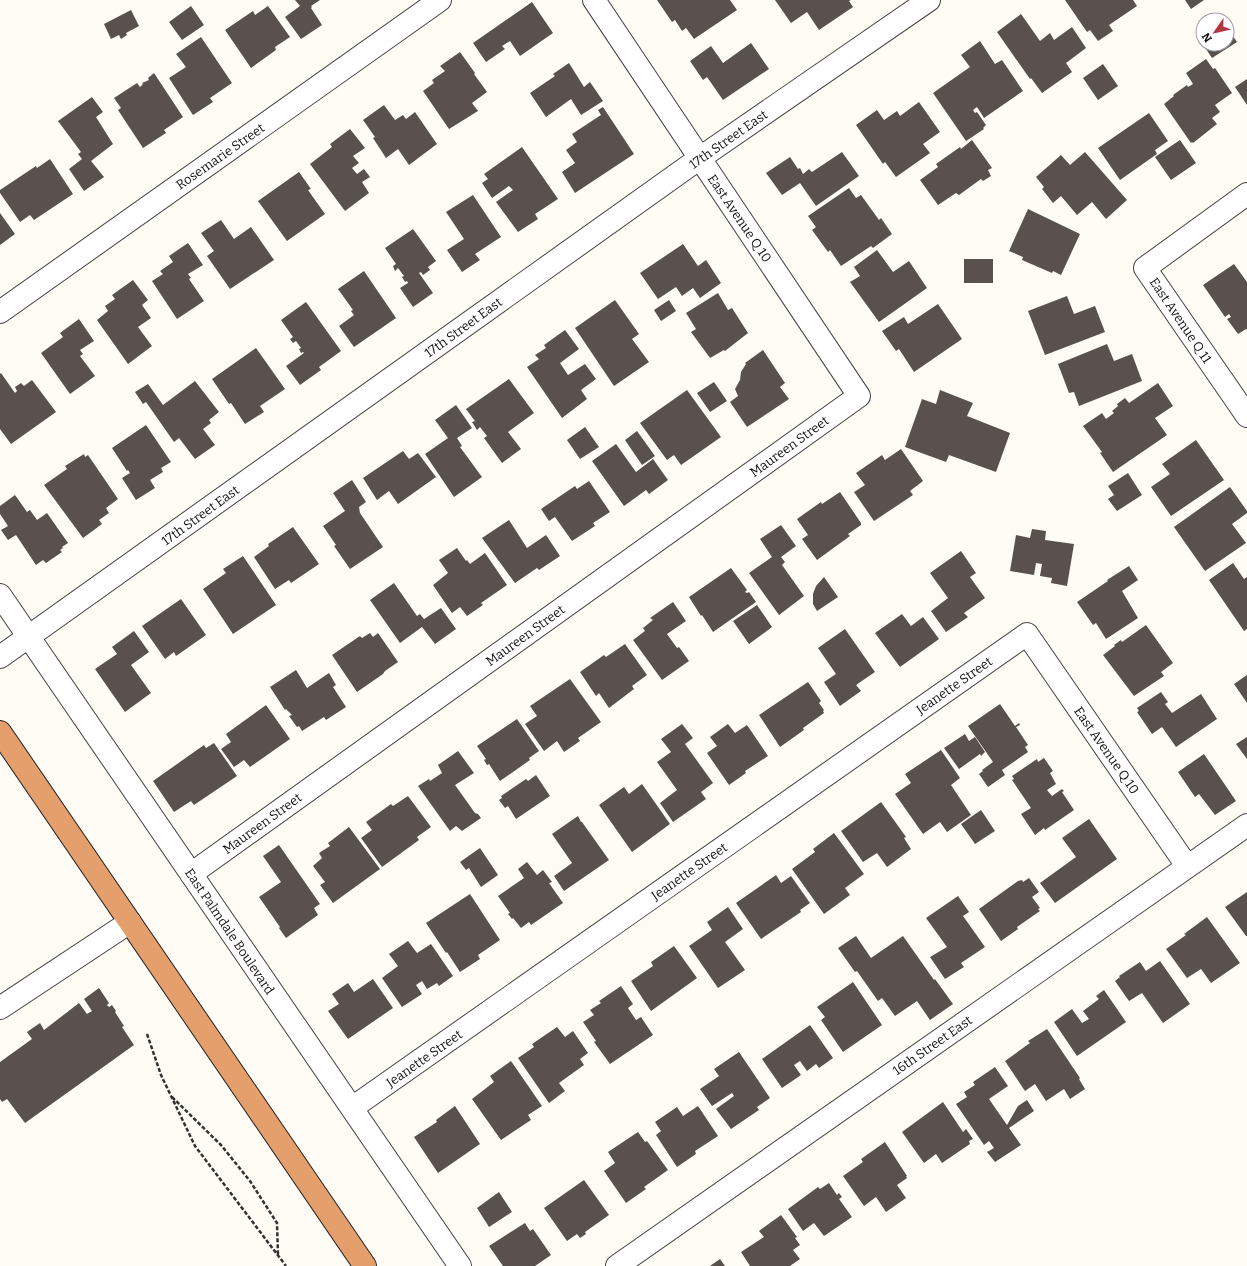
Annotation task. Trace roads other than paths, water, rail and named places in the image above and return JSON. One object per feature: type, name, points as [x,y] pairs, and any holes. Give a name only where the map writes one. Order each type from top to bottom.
[{"type":"highway","points":[[0,732],[365,1266]]},
{"type":"street","name":"Rosemarie Street","points":[[0,312],[440,0]]},
{"type":"street","name":"East Avenue Q 10","points":[[594,0],[859,396]]},
{"type":"street","name":"17th Street East","points":[[0,657],[700,158],[929,0]]},
{"type":"street","name":"East Avenue Q 11","points":[[1247,194],[1145,268],[1247,416]]},
{"type":"street","name":"Maureen Street","points":[[191,874],[859,396]]},
{"type":"street","name":"East Palmdale Boulevard","points":[[0,595],[460,1266]]},
{"type":"street","name":"East Avenue Q 10","points":[[1027,634],[1187,866]]},
{"type":"street","name":"Jeanette Street","points":[[352,1108],[1027,634]]},
{"type":"street","name":"16th Street East","points":[[617,1266],[1247,825]]},
{"type":"street","points":[[0,1008],[130,922]]}]
